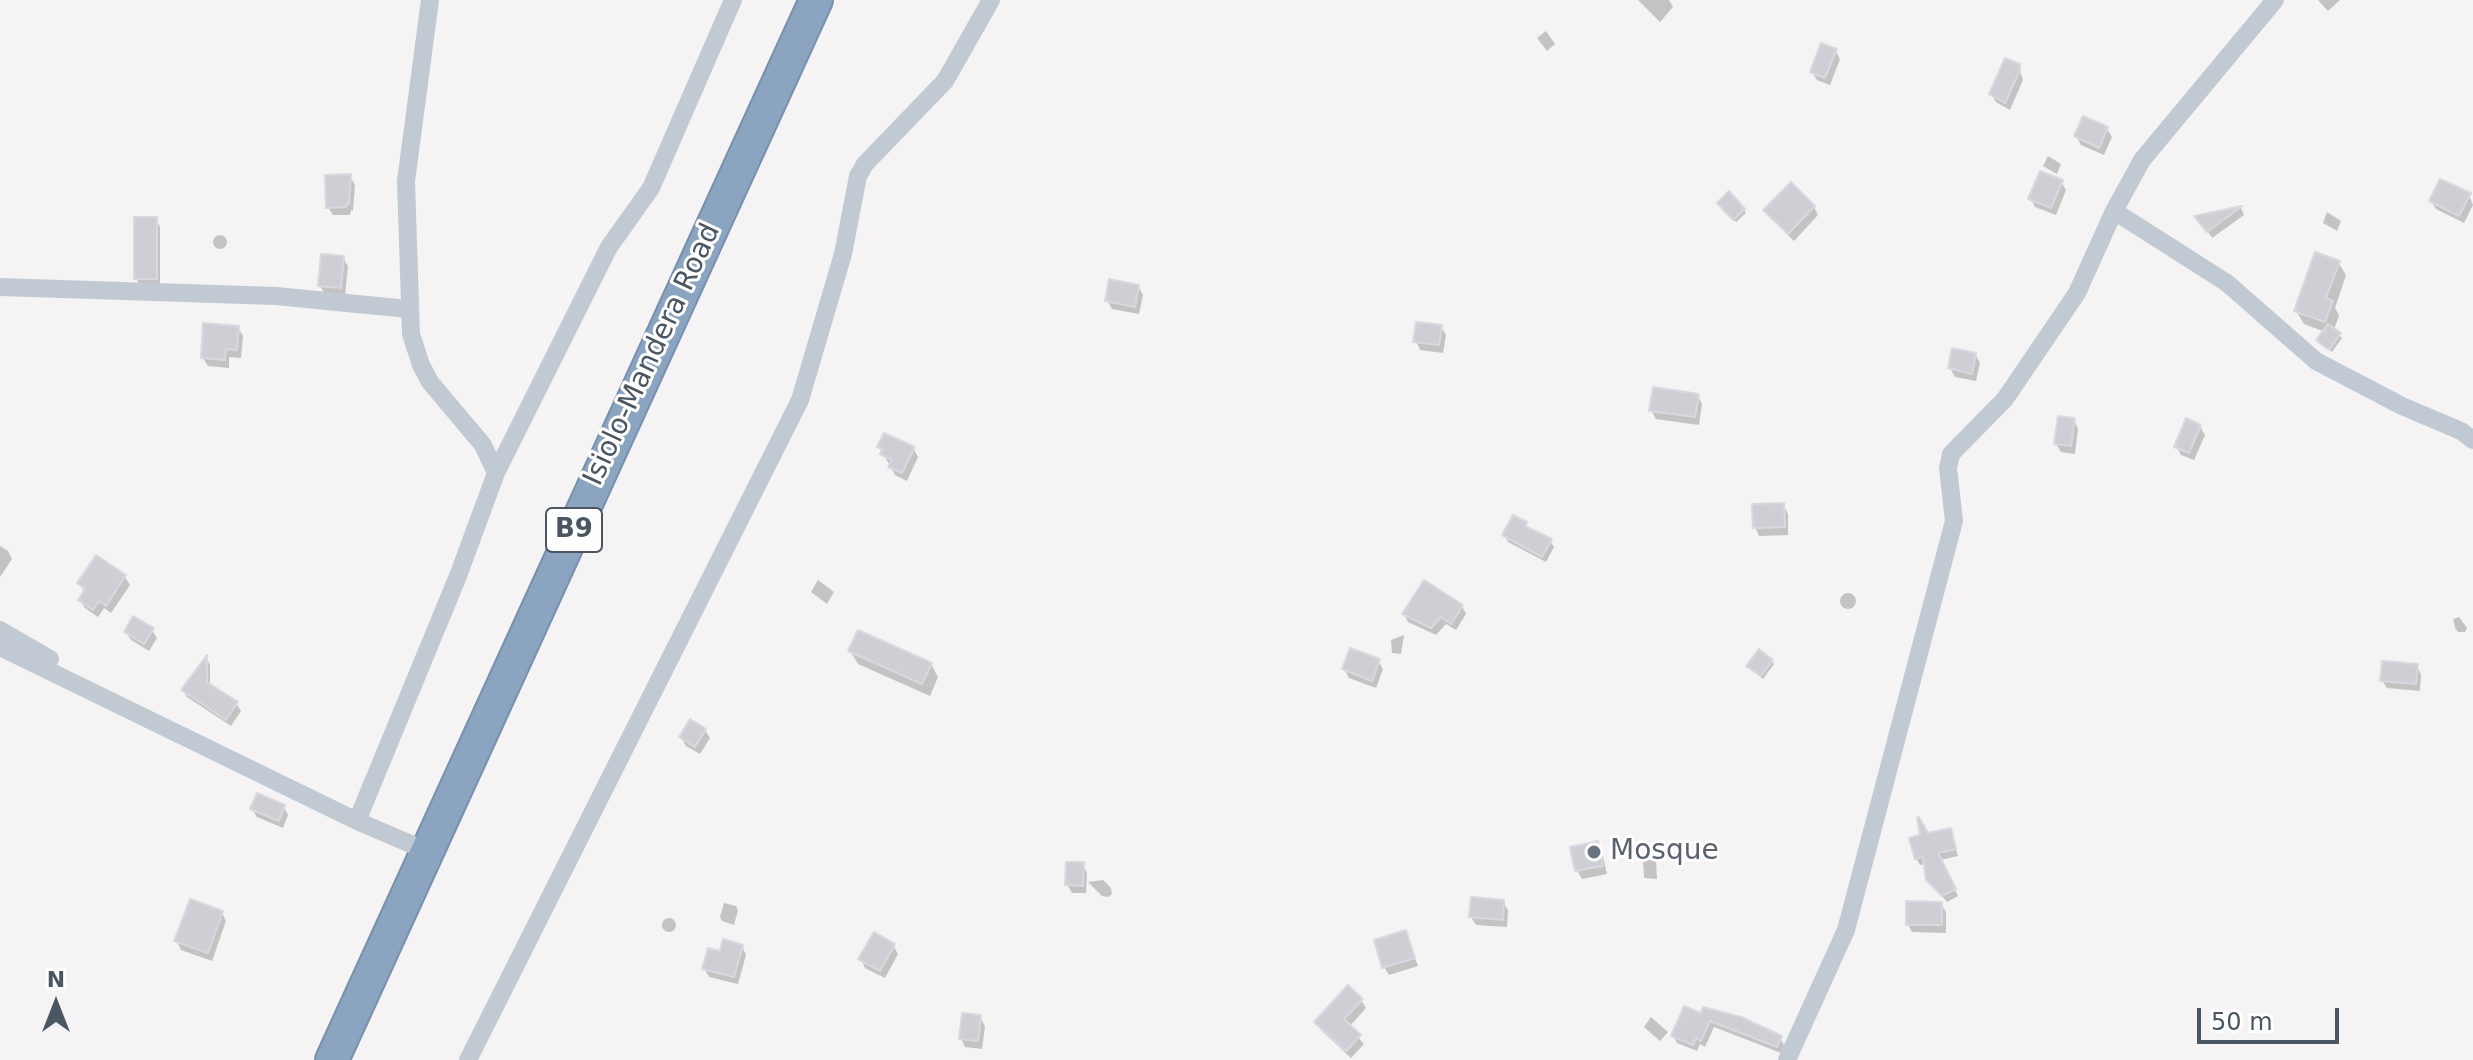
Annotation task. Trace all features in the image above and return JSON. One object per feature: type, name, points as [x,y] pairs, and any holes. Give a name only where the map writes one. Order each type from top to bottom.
[{"type":"highway","name":"Isiolo-Mandera Road","points":[[332,1060],[816,0]]},
{"type":"street","points":[[430,0],[406,181],[411,334],[430,382],[483,445],[496,473]]},
{"type":"street","points":[[357,821],[458,576],[496,473],[609,247],[651,188],[733,0]]},
{"type":"street","points":[[468,1060],[800,400],[843,254],[858,176],[865,164],[945,81],[991,0]]},
{"type":"street","points":[[1787,1060],[1846,930],[1954,521],[1948,468],[1951,454],[2005,399],[2077,293],[2114,211],[2142,160],[2275,0]]},
{"type":"street","points":[[2114,211],[2227,283],[2316,361],[2402,406],[2461,431],[2473,440]]},
{"type":"street","points":[[0,287],[247,294],[408,309]]},
{"type":"street","points":[[0,630],[152,719]]},
{"type":"street","points":[[0,647],[357,821],[427,851]]},
{"type":"building","points":[[1821,43],[1837,49],[1825,78],[1810,72]]},
{"type":"building","points":[[2005,58],[2020,64],[2020,70],[2005,103],[1989,94]]},
{"type":"building","points":[[2083,116],[2108,127],[2099,148],[2074,136]]},
{"type":"building","points":[[2040,171],[2063,180],[2051,208],[2028,199]]},
{"type":"building","points":[[351,174],[349,204],[346,207],[326,208],[325,175]]},
{"type":"building","points":[[2440,179],[2471,193],[2459,216],[2429,201]]},
{"type":"building","points":[[1791,182],[1815,206],[1788,234],[1763,210]]},
{"type":"building","points":[[1729,191],[1745,209],[1733,220],[1717,203]]},
{"type":"building","points":[[2242,206],[2207,232],[2194,216]]},
{"type":"building","points":[[134,217],[157,217],[157,279],[134,279]]},
{"type":"building","points":[[2315,252],[2340,261],[2326,298],[2333,301],[2325,322],[2294,311]]},
{"type":"building","points":[[321,254],[344,256],[341,288],[318,286]]},
{"type":"building","points":[[1109,279],[1139,285],[1135,307],[1105,301]]},
{"type":"building","points":[[1416,322],[1442,325],[1439,345],[1413,342]]},
{"type":"building","points":[[203,323],[239,326],[237,350],[226,349],[225,360],[201,358]]},
{"type":"building","points":[[2328,324],[2341,333],[2329,350],[2316,340]]},
{"type":"building","points":[[1952,348],[1976,353],[1972,374],[1948,368]]},
{"type":"building","points":[[1653,387],[1699,394],[1695,417],[1649,411]]},
{"type":"building","points":[[2058,416],[2075,418],[2071,446],[2054,444]]},
{"type":"building","points":[[2186,418],[2201,425],[2189,453],[2174,447]]},
{"type":"building","points":[[884,433],[915,447],[902,473],[888,467],[892,460],[880,454],[882,449],[877,447]]},
{"type":"building","points":[[1784,503],[1785,527],[1753,528],[1752,504]]},
{"type":"building","points":[[1513,515],[1527,522],[1525,526],[1552,539],[1542,557],[1502,535]]},
{"type":"building","points":[[96,555],[126,575],[106,606],[99,601],[93,610],[78,600],[85,589],[77,583]]},
{"type":"building","points":[[1424,580],[1463,605],[1451,624],[1441,617],[1431,628],[1402,614]]},
{"type":"building","points":[[133,616],[154,628],[144,644],[124,632]]},
{"type":"building","points":[[858,630],[932,663],[922,684],[848,651]]},
{"type":"building","points":[[1350,648],[1380,659],[1372,681],[1342,669]]},
{"type":"building","points":[[1759,649],[1773,660],[1761,676],[1746,666]]},
{"type":"building","points":[[207,655],[207,682],[238,702],[226,720],[181,690]]},
{"type":"building","points":[[2382,661],[2418,664],[2416,684],[2380,681]]},
{"type":"building","points":[[690,719],[706,729],[695,747],[679,737]]},
{"type":"building","points":[[257,793],[285,805],[279,821],[250,809]]},
{"type":"building","points":[[1919,817],[1928,833],[1951,828],[1956,849],[1938,853],[1956,889],[1942,896],[1926,880],[1923,857],[1915,859],[1909,838],[1920,835]]},
{"type":"building","points":[[1598,841],[1603,866],[1575,871],[1570,847]]},
{"type":"building","points":[[1066,862],[1084,862],[1083,886],[1065,885]]},
{"type":"building","points":[[1471,897],[1504,900],[1503,920],[1469,917]]},
{"type":"building","points":[[190,899],[223,911],[208,953],[174,941]]},
{"type":"building","points":[[1906,901],[1942,902],[1942,925],[1906,925]]},
{"type":"building","points":[[1406,930],[1415,958],[1382,968],[1374,940]]},
{"type":"building","points":[[874,932],[895,944],[880,971],[858,959]]},
{"type":"building","points":[[723,939],[743,945],[734,977],[702,969],[708,948],[720,951]]},
{"type":"building","points":[[1348,985],[1363,999],[1344,1019],[1361,1035],[1346,1051],[1314,1022]]},
{"type":"building","points":[[1684,1006],[1701,1013],[1703,1007],[1741,1017],[1782,1036],[1777,1047],[1710,1021],[1701,1041],[1696,1038],[1693,1045],[1671,1036]]},
{"type":"building","points":[[962,1013],[981,1015],[978,1041],[959,1039]]},
{"type":"place","name":"Mosque","points":[[1594,852]]}]
